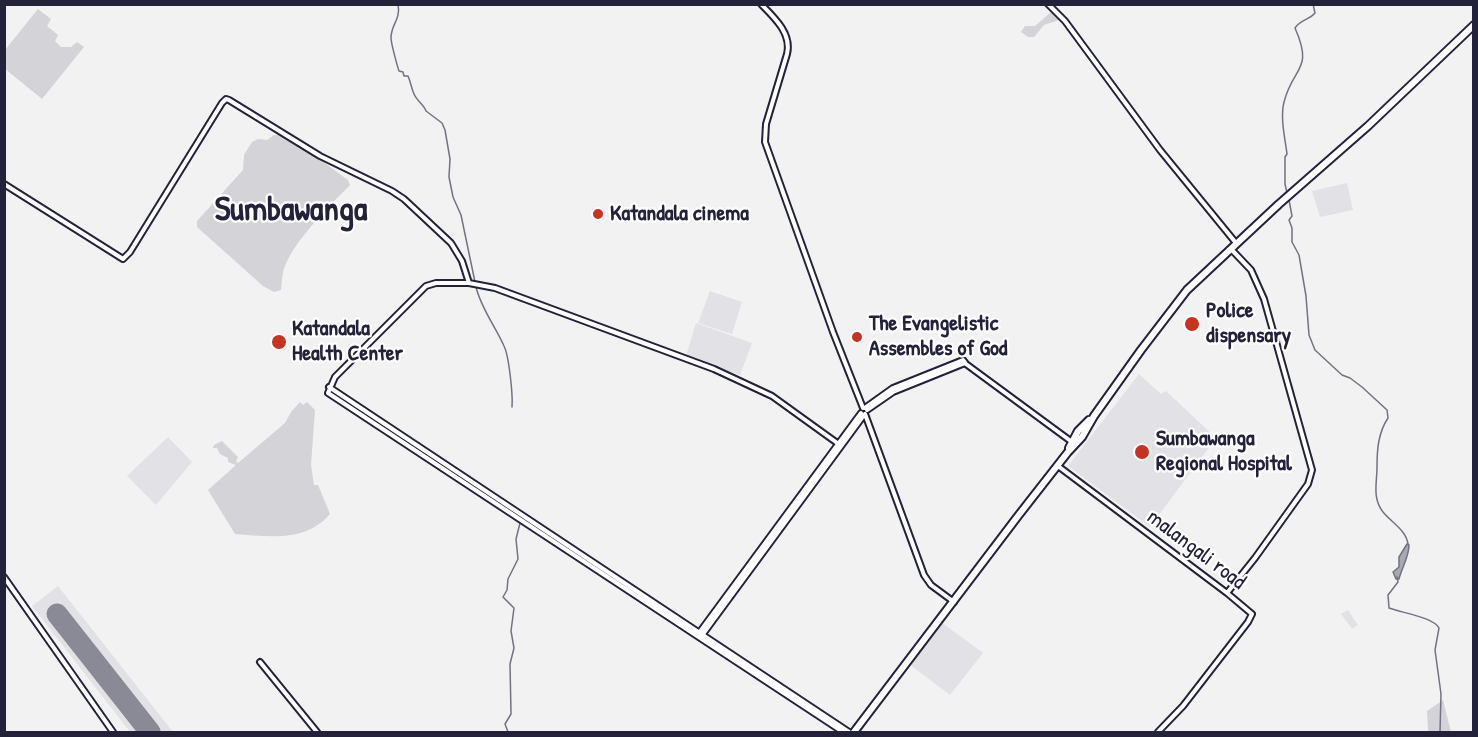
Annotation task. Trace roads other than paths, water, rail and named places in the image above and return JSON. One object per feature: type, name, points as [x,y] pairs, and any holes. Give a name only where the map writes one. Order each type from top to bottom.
[{"type":"highway","points":[[854,732],[1068,452],[1187,290],[1230,248],[1368,126],[1473,26]]},
{"type":"street","points":[[761,4],[779,24],[789,42],[766,124],[765,142],[924,575],[931,585],[954,602]]},
{"type":"street","points":[[1048,4],[1065,21],[1161,150],[1236,243]]},
{"type":"street","points":[[4,184],[123,259],[130,252],[222,102],[229,100],[320,156],[404,199],[451,243],[473,283]]},
{"type":"street","points":[[1227,593],[1308,484],[1312,470],[1264,299],[1251,270],[1230,248]]},
{"type":"street","points":[[838,444],[758,388],[714,369],[519,296],[473,283],[436,283],[426,286],[335,377],[328,393],[849,732]]},
{"type":"street","points":[[700,635],[864,411],[893,392],[964,362],[1078,436]]},
{"type":"street","points":[[330,387],[843,732]]},
{"type":"street","name":"malangali road","points":[[1057,465],[1252,614],[1183,706],[1158,732]]},
{"type":"street","points":[[4,577],[113,732]]},
{"type":"street","points":[[260,662],[317,732]]},
{"type":"waterway","points":[[398,4],[398,14],[391,38],[397,64],[399,71],[403,72],[404,76],[408,76],[417,99],[426,111],[442,123],[445,130],[450,159],[449,177],[453,197],[461,215],[475,282]]},
{"type":"waterway","points":[[1287,193],[1285,184],[1287,154],[1282,115],[1288,90],[1302,61],[1303,53],[1295,28],[1315,13],[1313,4]]},
{"type":"waterway","points":[[1289,200],[1292,216],[1289,220],[1292,228],[1292,242],[1299,255],[1306,296],[1309,335],[1315,350],[1342,375],[1362,387],[1387,410],[1388,418],[1382,430],[1378,448],[1376,496],[1383,512],[1402,531],[1408,544]]},
{"type":"waterway","points":[[476,287],[481,302],[506,351],[512,407]]},
{"type":"waterway","points":[[508,732],[505,724],[511,714],[510,664],[514,648],[511,631],[514,608],[503,597],[507,590],[508,579],[518,559],[516,539],[520,523]]},
{"type":"waterway","points":[[1397,577],[1398,582],[1388,595],[1389,608],[1424,618],[1439,628],[1435,650],[1441,694],[1440,732]]},
{"type":"place","name":"Katandala cinema","points":[[598,214]]},
{"type":"place","name":"Police dispensary","points":[[1192,324]]},
{"type":"place","name":"The Evangelistic Assembles of God","points":[[857,337]]},
{"type":"place","name":"Katandala Health Center","points":[[279,342]]},
{"type":"place","name":"Sumbawanga Regional Hospital","points":[[1142,452]]},
{"type":"district","name":"Sumbawanga","points":[[291,211]]}]
